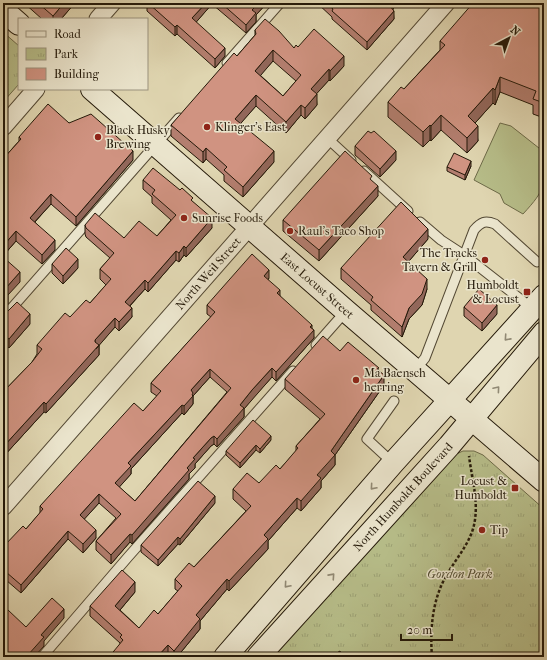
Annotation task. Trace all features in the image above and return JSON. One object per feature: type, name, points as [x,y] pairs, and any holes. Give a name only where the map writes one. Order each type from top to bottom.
[{"type":"main road","points":[[3,10],[18,23]]},
{"type":"main road","name":"East Locust Street","points":[[93,90],[346,312],[544,481]]},
{"type":"main road","points":[[225,657],[393,463],[539,302]]},
{"type":"main road","name":"North Humboldt Boulevard","points":[[258,657],[472,419],[544,333]]},
{"type":"street","points":[[99,18],[112,3]]},
{"type":"street","name":"North Weil Street","points":[[3,507],[446,3]]},
{"type":"street","points":[[3,127],[35,90]]},
{"type":"lane","points":[[223,68],[280,3]]},
{"type":"lane","points":[[3,318],[187,109]]},
{"type":"lane","points":[[327,138],[441,240],[464,256],[539,302]]},
{"type":"lane","points":[[414,370],[425,358],[474,230],[480,223],[489,221],[495,224],[537,262]]},
{"type":"lane","points":[[311,352],[346,312]]},
{"type":"lane","points":[[42,657],[128,557],[300,363]]},
{"type":"lane","points":[[393,463],[367,439],[394,401]]},
{"type":"path","points":[[432,657],[431,637],[436,601],[445,579],[468,541],[474,520],[475,491],[469,456]]},
{"type":"green space","points":[[3,32],[18,45],[18,85],[3,102]]},
{"type":"green space","points":[[500,123],[511,126],[544,152],[544,180],[540,192],[523,214],[504,203],[500,194],[474,180]]},
{"type":"green space","name":"Gordon Park","points":[[463,451],[474,451],[483,455],[544,509],[544,657],[271,657],[454,455]]},
{"type":"building","points":[[38,3],[64,3],[53,16]]},
{"type":"building","points":[[148,3],[206,3],[192,18],[225,48],[215,59],[177,25],[175,27]]},
{"type":"building","points":[[221,3],[259,3],[252,10],[256,13],[246,25]]},
{"type":"building","points":[[326,3],[391,3],[389,5],[394,11],[367,42],[332,11],[333,9]]},
{"type":"building","points":[[473,3],[544,3],[544,103],[533,99],[536,91],[500,77],[495,90],[493,88],[468,116],[478,126],[467,138],[441,115],[423,132],[388,102],[401,87],[404,89],[445,45],[440,41]]},
{"type":"building","points":[[265,19],[279,31],[294,48],[296,45],[298,47],[314,29],[344,56],[330,71],[329,69],[311,89],[317,94],[305,108],[301,105],[286,122],[256,95],[235,119],[274,151],[243,187],[224,170],[227,167],[206,148],[203,152],[171,125],[234,53],[237,56],[256,34],[255,30]],"holes":[[[273,50],[301,75],[283,96],[255,71]]]},
{"type":"building","points":[[48,104],[69,123],[91,114],[133,151],[76,217],[51,194],[30,218],[55,240],[42,255],[16,231],[3,246],[3,159],[21,139],[19,137]]},
{"type":"building","points":[[368,131],[371,133],[374,131],[396,151],[380,169],[355,146]]},
{"type":"building","points":[[345,151],[372,176],[370,179],[378,186],[319,250],[283,220]]},
{"type":"building","points":[[454,153],[471,161],[465,175],[447,167]]},
{"type":"building","points":[[153,168],[180,190],[182,188],[193,198],[191,200],[212,218],[186,248],[184,246],[179,253],[176,251],[148,283],[145,280],[125,302],[132,308],[119,322],[115,318],[95,340],[95,342],[99,345],[46,404],[44,402],[3,447],[3,392],[32,362],[42,349],[37,345],[65,313],[70,317],[86,300],[90,303],[111,279],[100,269],[114,253],[86,228],[85,225],[95,213],[124,238],[139,221],[157,236],[176,215],[152,194],[155,190],[143,180]]},
{"type":"building","points":[[401,202],[428,229],[403,257],[427,279],[422,294],[409,308],[402,327],[371,300],[373,297],[341,268]]},
{"type":"building","points":[[66,248],[78,259],[63,276],[52,264]]},
{"type":"building","points":[[252,254],[269,270],[264,276],[280,290],[277,293],[312,325],[310,327],[314,330],[276,372],[272,368],[252,390],[240,405],[244,408],[217,439],[214,436],[211,438],[193,458],[195,459],[187,468],[189,470],[132,535],[130,534],[111,555],[96,541],[121,514],[99,494],[80,515],[96,530],[83,544],[68,531],[21,585],[6,572],[3,575],[3,547],[23,526],[26,529],[43,509],[40,506],[134,403],[143,411],[161,391],[151,383],[215,312],[207,305]],"holes":[[[210,369],[231,388],[135,501],[115,483],[131,466],[128,463],[182,405],[184,406],[193,396],[191,390]]]},
{"type":"building","points":[[3,257],[20,272],[5,289],[8,294],[3,299]]},
{"type":"building","points":[[479,289],[497,305],[482,323],[464,307]]},
{"type":"building","points":[[17,302],[30,314],[9,339],[3,334],[3,314],[5,314]]},
{"type":"building","points":[[323,336],[340,351],[348,342],[379,368],[377,369],[384,375],[331,451],[335,455],[317,475],[321,478],[301,501],[297,498],[264,535],[268,539],[229,581],[227,579],[196,615],[200,619],[174,651],[168,645],[157,657],[109,657],[123,640],[120,637],[122,635],[90,606],[122,570],[135,582],[115,606],[139,628],[154,610],[158,614],[182,586],[175,579],[189,563],[194,567],[251,506],[233,489],[247,473],[259,483],[276,465],[280,469],[298,448],[296,446],[325,414],[285,379]]},
{"type":"building","points":[[253,420],[271,436],[260,449],[256,445],[240,463],[226,451]]},
{"type":"building","points":[[198,481],[215,496],[180,539],[178,537],[158,560],[141,545]]},
{"type":"building","points":[[52,598],[64,609],[41,635],[44,637],[27,656],[29,657],[3,657],[3,610],[6,613],[8,610],[26,627]]},
{"type":"building","points":[[340,651],[343,657],[330,657]]},
{"type":"place","name":"Klinger's East","points":[[207,127]]},
{"type":"place","name":"Black Husky Brewing","points":[[98,137]]},
{"type":"place","name":"Sunrise Foods","points":[[184,218]]},
{"type":"place","name":"Raul's Taco Shop","points":[[290,231]]},
{"type":"place","name":"The Tracks Tavern & Grill","points":[[485,260]]},
{"type":"place","name":"Humboldt & Locust","points":[[527,292]]},
{"type":"place","name":"Ma Baensch herring","points":[[356,380]]},
{"type":"place","name":"Locust & Humboldt","points":[[515,488]]},
{"type":"place","name":"Tip","points":[[482,530]]}]
